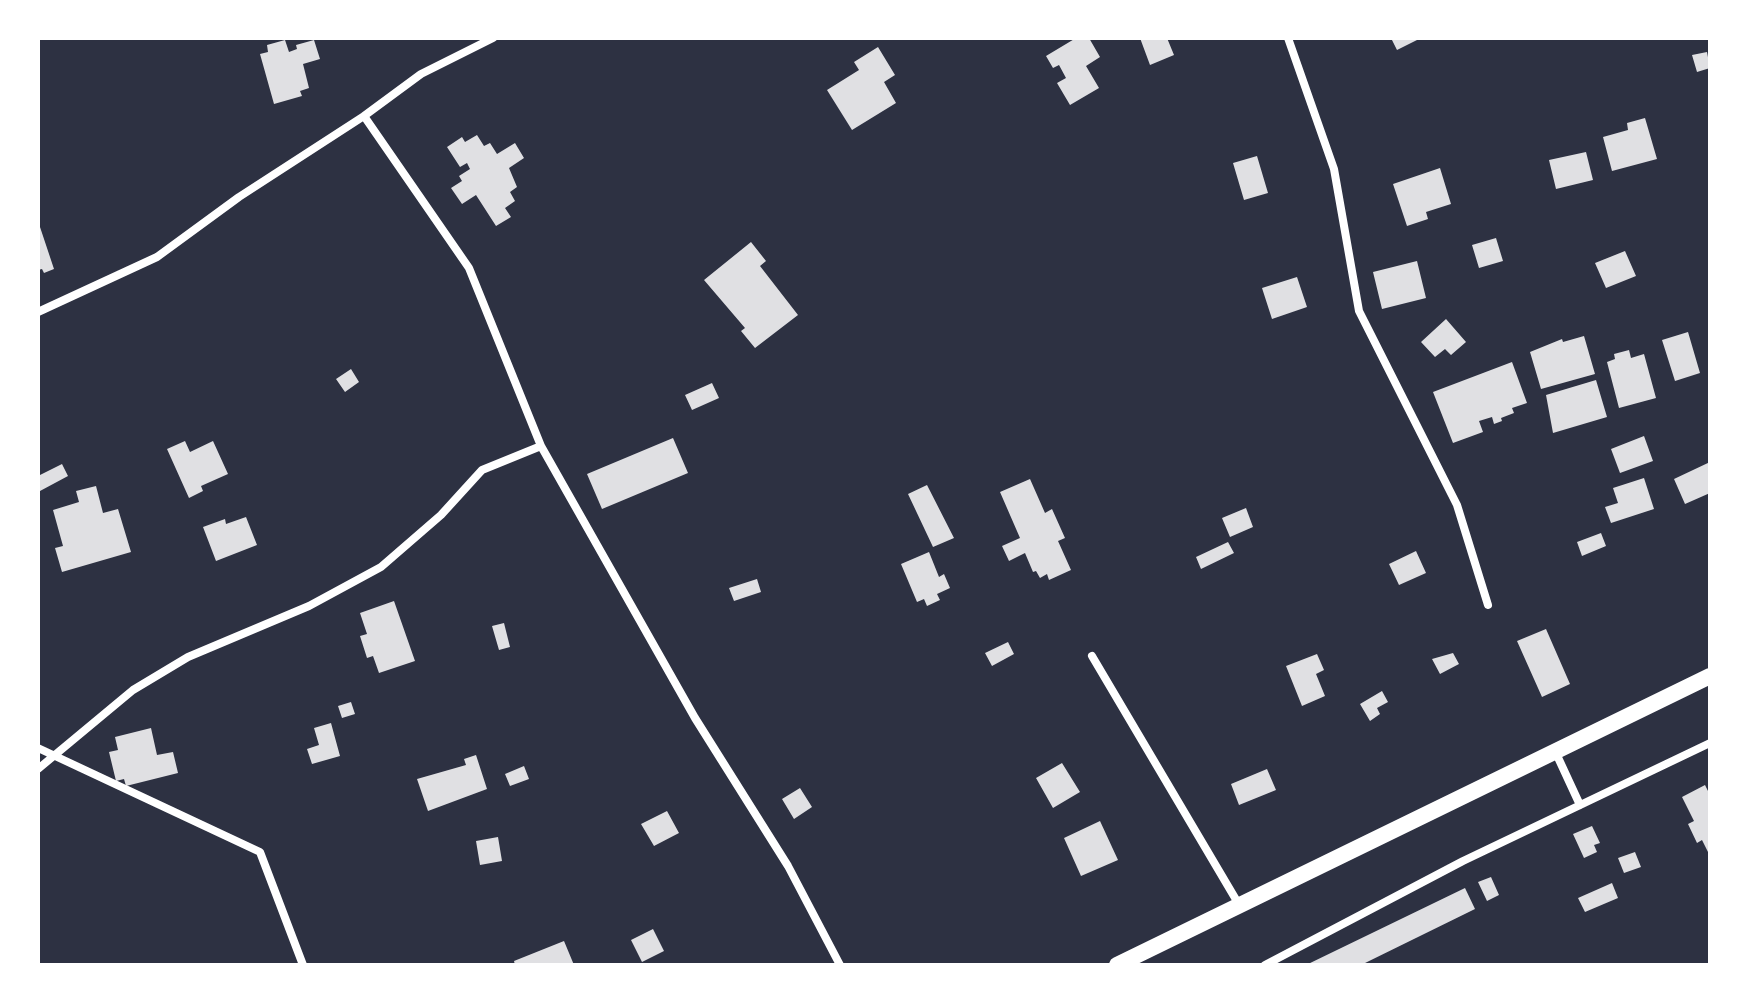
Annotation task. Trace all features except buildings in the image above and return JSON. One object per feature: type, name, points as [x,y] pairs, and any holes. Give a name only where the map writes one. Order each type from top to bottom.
[{"type":"main road","points":[[1117,965],[1238,903],[1710,676]]},
{"type":"street","points":[[38,312],[157,257],[239,197],[364,116],[421,74],[493,38]]},
{"type":"street","points":[[1288,38],[1334,169],[1359,311],[1457,505],[1488,605]]},
{"type":"street","points":[[364,116],[469,268],[541,446],[695,718],[788,866],[840,965]]},
{"type":"street","points":[[38,769],[133,690],[177,664],[309,606],[381,567],[429,525],[482,470],[541,446]]},
{"type":"street","points":[[1092,656],[1238,903]]},
{"type":"street","points":[[1265,965],[1463,861],[1710,743]]},
{"type":"street","points":[[38,748],[260,852],[303,965]]},
{"type":"street","points":[[1555,751],[1580,805]]}]
